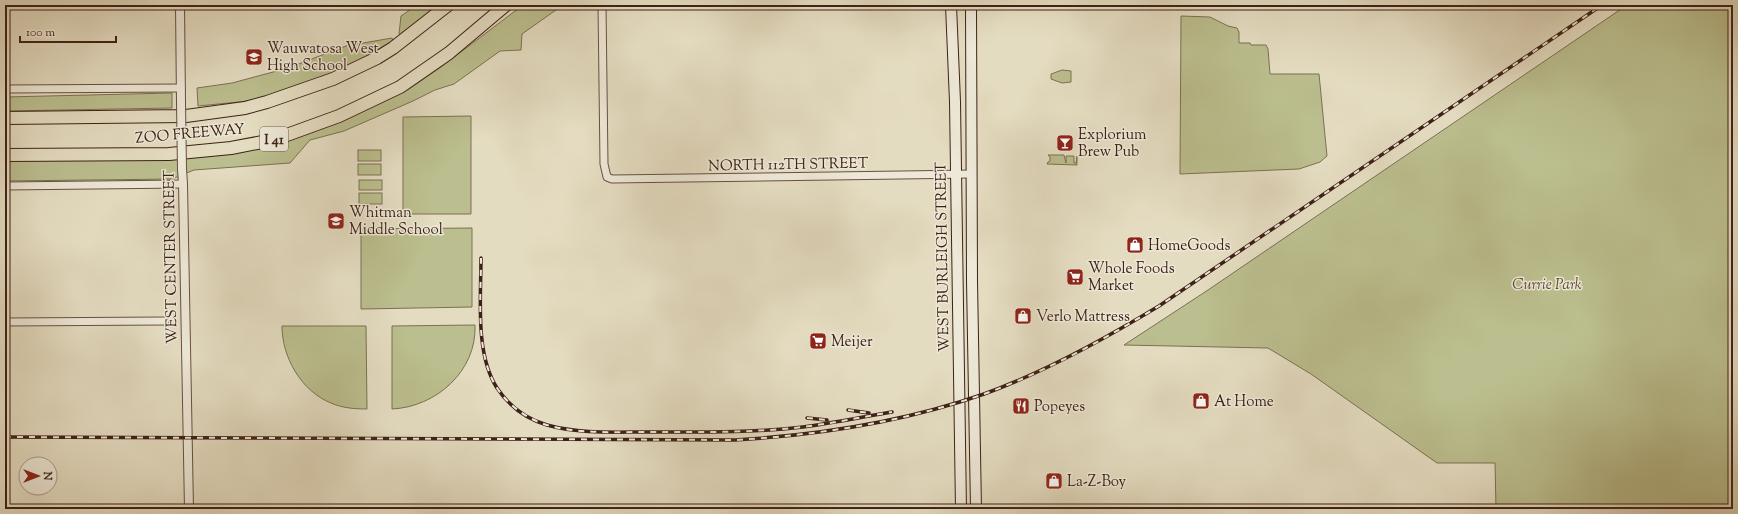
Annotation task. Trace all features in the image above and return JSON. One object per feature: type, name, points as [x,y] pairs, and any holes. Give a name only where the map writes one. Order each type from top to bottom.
[{"type":"highway","name":"ZOO FREEWAY","points":[[5,118],[186,116],[245,108],[267,102],[332,79],[376,58],[416,31],[448,5]]},
{"type":"highway","name":"ZOO FREEWAY","points":[[5,155],[169,154],[231,148],[273,140],[366,104],[400,87],[449,54],[506,5]]},
{"type":"highway","points":[[5,160],[109,155]]},
{"type":"main road","name":"WEST BURLEIGH STREET","points":[[951,5],[956,175],[961,509]]},
{"type":"main road","name":"WEST BURLEIGH STREET","points":[[971,5],[971,174],[976,509]]},
{"type":"street","name":"WEST CENTER STREET","points":[[180,5],[189,509]]},
{"type":"street","name":"NORTH 112TH STREET","points":[[602,5],[604,164],[607,177],[612,179],[971,174]]},
{"type":"street","points":[[5,89],[181,88]]},
{"type":"street","points":[[5,186],[184,184]]},
{"type":"street","points":[[5,322],[165,321]]},
{"type":"green space","points":[[417,5],[443,5],[403,38],[399,34],[401,16]]},
{"type":"green space","points":[[523,5],[563,5],[522,34],[521,50],[500,51],[454,84],[435,90],[344,131],[310,140],[290,163],[194,170],[172,179],[5,181],[5,161],[111,159],[194,154],[351,116],[409,89],[441,67]]},
{"type":"green space","name":"Currie Park","points":[[1627,5],[1733,5],[1733,509],[1496,509],[1495,463],[1437,463],[1311,374],[1268,348],[1124,345],[1208,290]]},
{"type":"green space","points":[[1181,16],[1210,17],[1228,26],[1237,28],[1239,32],[1239,43],[1266,45],[1268,49],[1270,74],[1319,74],[1327,156],[1320,162],[1299,169],[1180,174]]},
{"type":"green space","points":[[392,38],[393,41],[335,74],[259,100],[198,106],[197,88],[232,83],[288,68],[346,46]]},
{"type":"green space","points":[[1062,70],[1071,71],[1071,82],[1062,83],[1051,79],[1051,74]]},
{"type":"green space","points":[[172,93],[172,108],[5,111],[5,97]]},
{"type":"green space","points":[[471,116],[471,214],[403,214],[403,117]]},
{"type":"green space","points":[[358,150],[381,150],[381,161],[358,161]]},
{"type":"green space","points":[[1048,155],[1064,155],[1066,163],[1066,156],[1074,156],[1074,163],[1076,163],[1077,156],[1077,165],[1047,164],[1050,161],[1050,157]]},
{"type":"green space","points":[[358,164],[381,164],[381,175],[358,175]]},
{"type":"green space","points":[[359,180],[382,180],[382,190],[359,190]]},
{"type":"green space","points":[[359,193],[382,193],[382,204],[359,204]]},
{"type":"green space","points":[[472,228],[472,307],[361,309],[361,229]]},
{"type":"green space","points":[[475,325],[474,342],[469,357],[451,384],[424,402],[408,407],[392,409],[392,326]]},
{"type":"green space","points":[[282,326],[366,326],[367,409],[349,408],[335,405],[320,398],[302,382],[295,372],[285,349]]},
{"type":"railway","points":[[5,437],[735,440],[798,435],[861,426],[892,420],[954,404],[1029,376],[1095,343],[1159,306],[1602,5]]},
{"type":"railway","points":[[481,258],[480,308],[482,342],[485,359],[490,374],[497,388],[507,401],[532,419],[547,425],[571,430],[596,432],[744,431],[803,427],[892,412]]},
{"type":"railway","points":[[848,410],[869,413]]},
{"type":"railway","points":[[807,418],[827,420]]},
{"type":"place","name":"Wauwatosa West High School","points":[[254,57]]},
{"type":"place","name":"Explorium Brew Pub","points":[[1065,143]]},
{"type":"place","name":"Whitman Middle School","points":[[336,221]]},
{"type":"place","name":"HomeGoods","points":[[1135,245]]},
{"type":"place","name":"Whole Foods Market","points":[[1075,277]]},
{"type":"place","name":"Verlo Mattress","points":[[1023,316]]},
{"type":"place","name":"Meijer","points":[[818,341]]},
{"type":"place","name":"At Home","points":[[1201,401]]},
{"type":"place","name":"Popeyes","points":[[1021,406]]},
{"type":"place","name":"La-Z-Boy","points":[[1054,481]]}]
